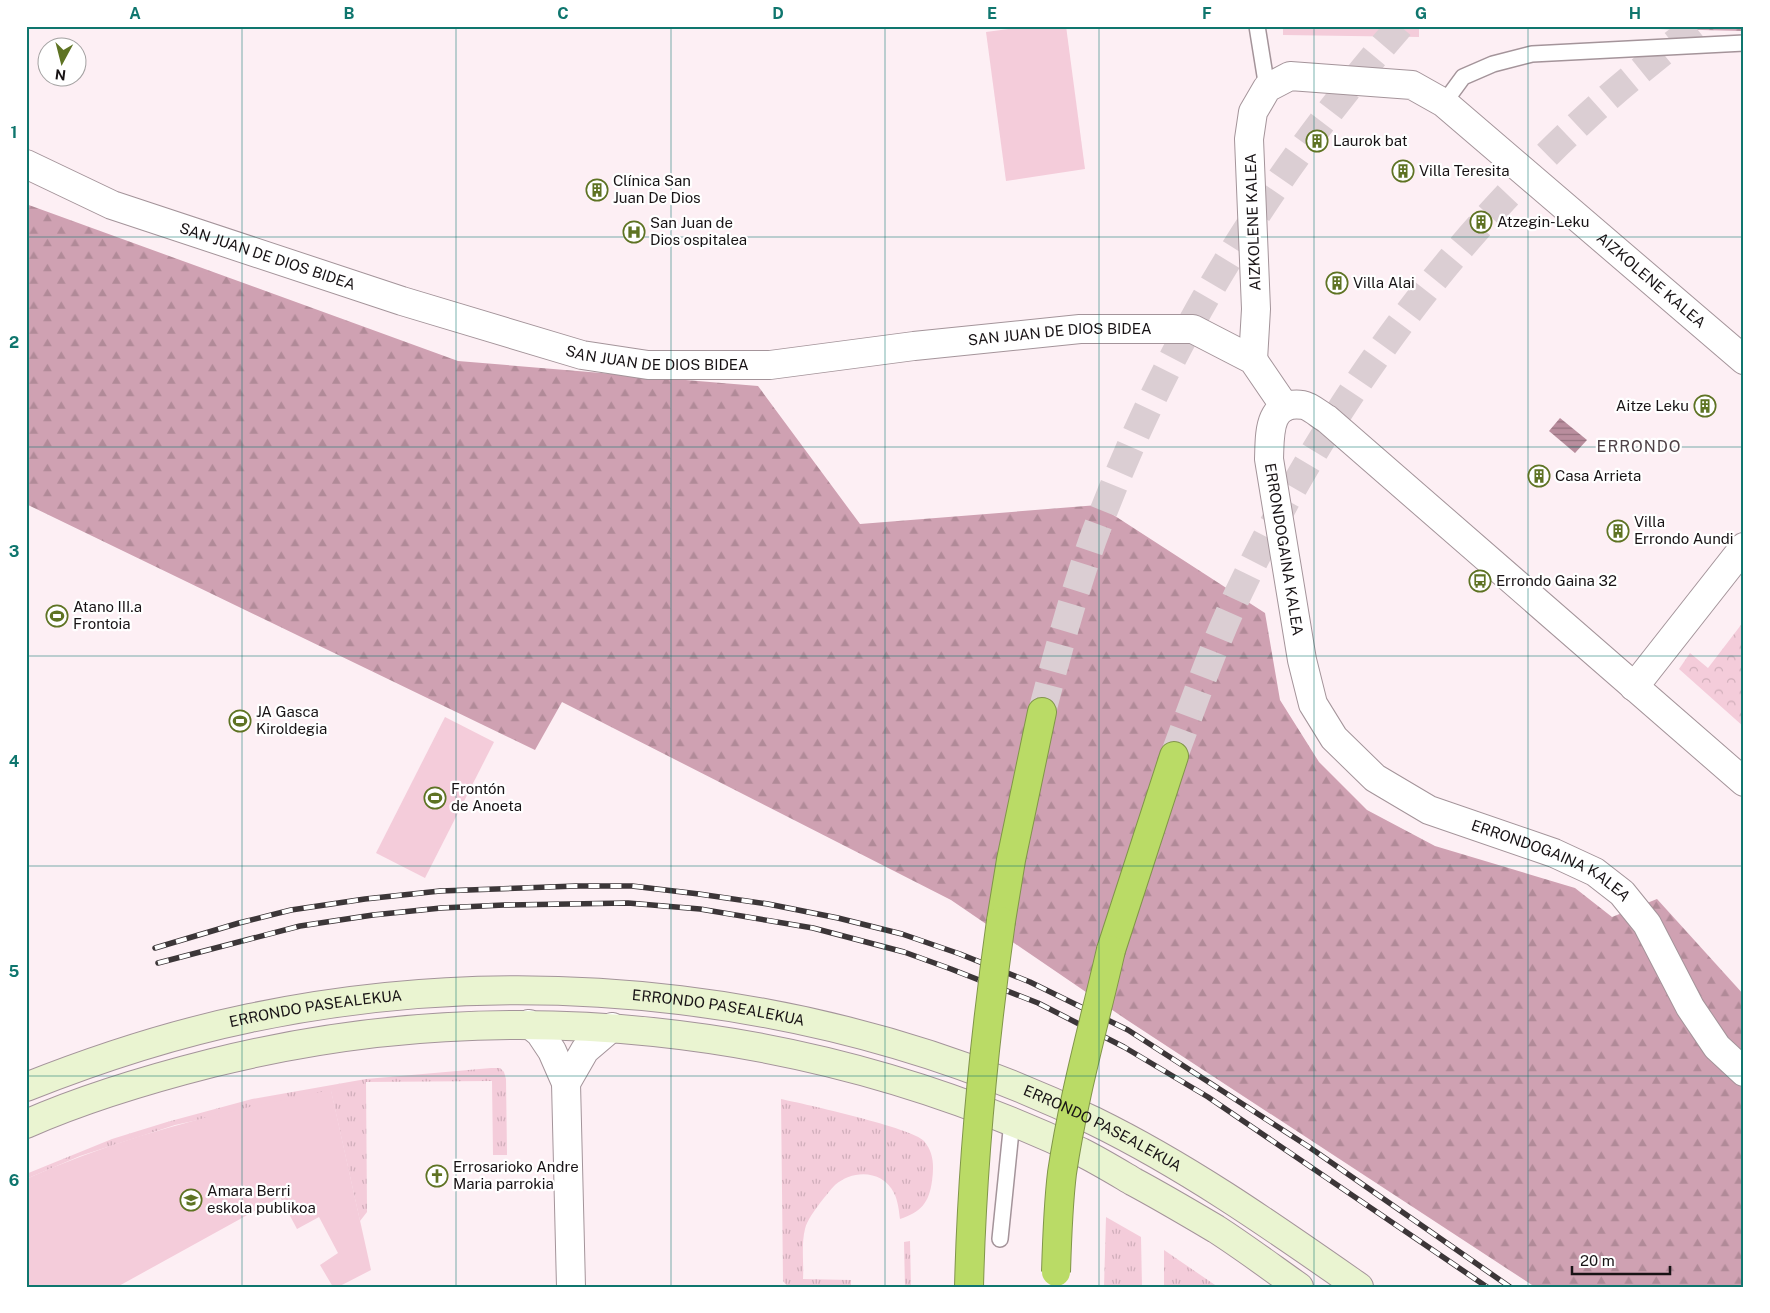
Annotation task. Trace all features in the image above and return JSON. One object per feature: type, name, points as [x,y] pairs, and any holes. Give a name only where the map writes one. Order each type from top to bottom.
[{"type":"highway","points":[[969,1287],[973,1188],[988,1016],[1011,860],[1042,712]]},
{"type":"highway","points":[[1054,1287],[1062,1174],[1084,1067],[1111,950],[1174,756]]},
{"type":"main road","name":"ERRONDO PASEALEKUA","points":[[26,1086],[100,1059],[175,1036],[260,1016],[328,1004],[405,995],[483,991],[562,990],[718,1005],[796,1019],[873,1038],[949,1062],[1023,1089],[1095,1122],[1165,1159],[1233,1199],[1359,1287]]},
{"type":"main road","name":"ERRONDO PASEALEKUA","points":[[26,1124],[119,1089],[260,1051],[331,1039],[411,1029],[529,1024],[612,1027],[712,1039],[785,1052],[864,1071],[938,1094],[1012,1121],[1084,1154],[1148,1189],[1216,1230],[1299,1287]]},
{"type":"street","name":"AIZKOLENE KALEA","points":[[1253,360],[1256,309],[1249,139],[1253,112],[1267,88],[1290,76],[1412,85],[1444,103],[1744,360]]},
{"type":"street","name":"SAN JUAN DE DIOS BIDEA","points":[[26,164],[112,205],[402,301],[582,355],[648,365],[770,365],[914,346],[1080,329],[1193,329],[1253,360],[1285,407]]},
{"type":"street","points":[[1285,407],[1304,405],[1327,420],[1744,782]]},
{"type":"street","name":"ERRONDOGAINA KALEA","points":[[1285,407],[1275,414],[1270,426],[1269,459],[1302,660],[1313,704],[1334,738],[1375,778],[1429,810],[1554,853],[1595,872],[1622,893],[1647,924],[1690,1006],[1717,1047],[1744,1072]]},
{"type":"street","points":[[1634,688],[1744,547]]},
{"type":"street","points":[[529,1024],[540,1033],[552,1051],[566,1084],[571,1287]]},
{"type":"street","points":[[566,1084],[586,1050],[612,1027]]},
{"type":"lane","points":[[1257,26],[1267,88]]},
{"type":"lane","points":[[1444,103],[1463,77],[1493,64],[1532,54],[1744,43]]},
{"type":"lane","points":[[1000,1239],[1012,1121]]},
{"type":"green space","points":[[1030,26],[1066,26],[1085,169],[1006,181],[986,32]]},
{"type":"green space","points":[[1283,26],[1419,26],[1419,37],[1283,35]]},
{"type":"green space","points":[[1619,26],[1744,26],[1744,31],[1618,28]]},
{"type":"green space","points":[[26,204],[458,361],[758,386],[860,524],[1098,505],[1265,613],[1280,700],[1319,762],[1367,810],[1435,846],[1575,888],[1612,917],[1657,899],[1744,995],[1744,1287],[1535,1287],[1127,1020],[951,900],[562,702],[535,750],[26,504]]},
{"type":"green space","points":[[1744,621],[1744,727],[1679,669],[1690,653],[1708,668]]},
{"type":"green space","name":"Frontón de Anoeta","points":[[445,717],[494,742],[425,878],[376,853]]},
{"type":"green space","points":[[500,1068],[504,1072],[506,1079],[507,1155],[493,1155],[492,1081],[366,1082],[367,1212],[360,1221],[331,1091],[175,1125],[80,1156],[26,1179],[26,1174],[112,1139],[252,1099],[366,1079]]},
{"type":"green space","name":"Amara Berri eskola publikoa","points":[[331,1090],[371,1270],[338,1287],[333,1287],[320,1265],[338,1253],[319,1217],[297,1229],[280,1197],[117,1287],[26,1287],[26,1179],[100,1149],[138,1137],[215,1115]]},
{"type":"green space","points":[[781,1099],[880,1123],[916,1136],[924,1141],[930,1150],[933,1165],[931,1189],[926,1201],[919,1210],[900,1219],[896,1199],[889,1185],[875,1176],[859,1174],[850,1176],[835,1185],[809,1219],[803,1241],[803,1279],[851,1280],[851,1287],[788,1287],[783,1281]]},
{"type":"green space","points":[[1106,1217],[1141,1237],[1142,1287],[1104,1287]]},
{"type":"green space","points":[[910,1241],[911,1287],[905,1287],[904,1242]]},
{"type":"green space","points":[[1164,1250],[1218,1287],[1164,1287]]},
{"type":"shaded area","points":[[1560,418],[1587,440],[1575,453],[1549,431]]},
{"type":"tunnel","points":[[1042,712],[1066,625],[1093,539],[1121,468],[1152,399],[1186,333],[1223,268],[1305,144],[1351,84],[1400,26]]},
{"type":"tunnel","points":[[1174,756],[1220,634],[1271,528],[1345,402],[1386,342],[1430,284],[1527,175],[1608,97],[1696,26]]},
{"type":"railway","points":[[155,948],[291,910],[365,899],[440,891],[576,886],[632,886],[768,904],[838,918],[902,934],[960,954],[1030,982],[1128,1030],[1309,1147],[1510,1287]]},
{"type":"railway","points":[[158,963],[300,926],[373,915],[441,908],[628,903],[700,909],[813,928],[904,952],[951,969],[1038,1003],[1124,1047],[1208,1097],[1487,1287]]},
{"type":"place","name":"Laurok bat","points":[[1317,141]]},
{"type":"place","name":"Villa Teresita","points":[[1403,171]]},
{"type":"place","name":"Clínica San Juan De Dios","points":[[597,190]]},
{"type":"place","name":"Atzegin-Leku","points":[[1481,222]]},
{"type":"place","name":"San Juan de Dios ospitalea","points":[[634,232]]},
{"type":"place","name":"Villa Alai","points":[[1337,283]]},
{"type":"place","name":"Aitze Leku","points":[[1705,406]]},
{"type":"place","name":"Casa Arrieta","points":[[1539,476]]},
{"type":"place","name":"Villa Errondo Aundi","points":[[1618,531]]},
{"type":"place","name":"Errondo Gaina 32","points":[[1480,581]]},
{"type":"place","name":"Atano III.a Frontoia","points":[[57,616]]},
{"type":"place","name":"JA Gasca Kiroldegia","points":[[240,721]]},
{"type":"place","name":"Frontón de Anoeta","points":[[435,798]]},
{"type":"place","name":"Errosarioko Andre Maria parrokia","points":[[437,1176]]},
{"type":"place","name":"Amara Berri eskola publikoa","points":[[191,1200]]},
{"type":"district","name":"ERRONDO","points":[[1639,446]]}]
